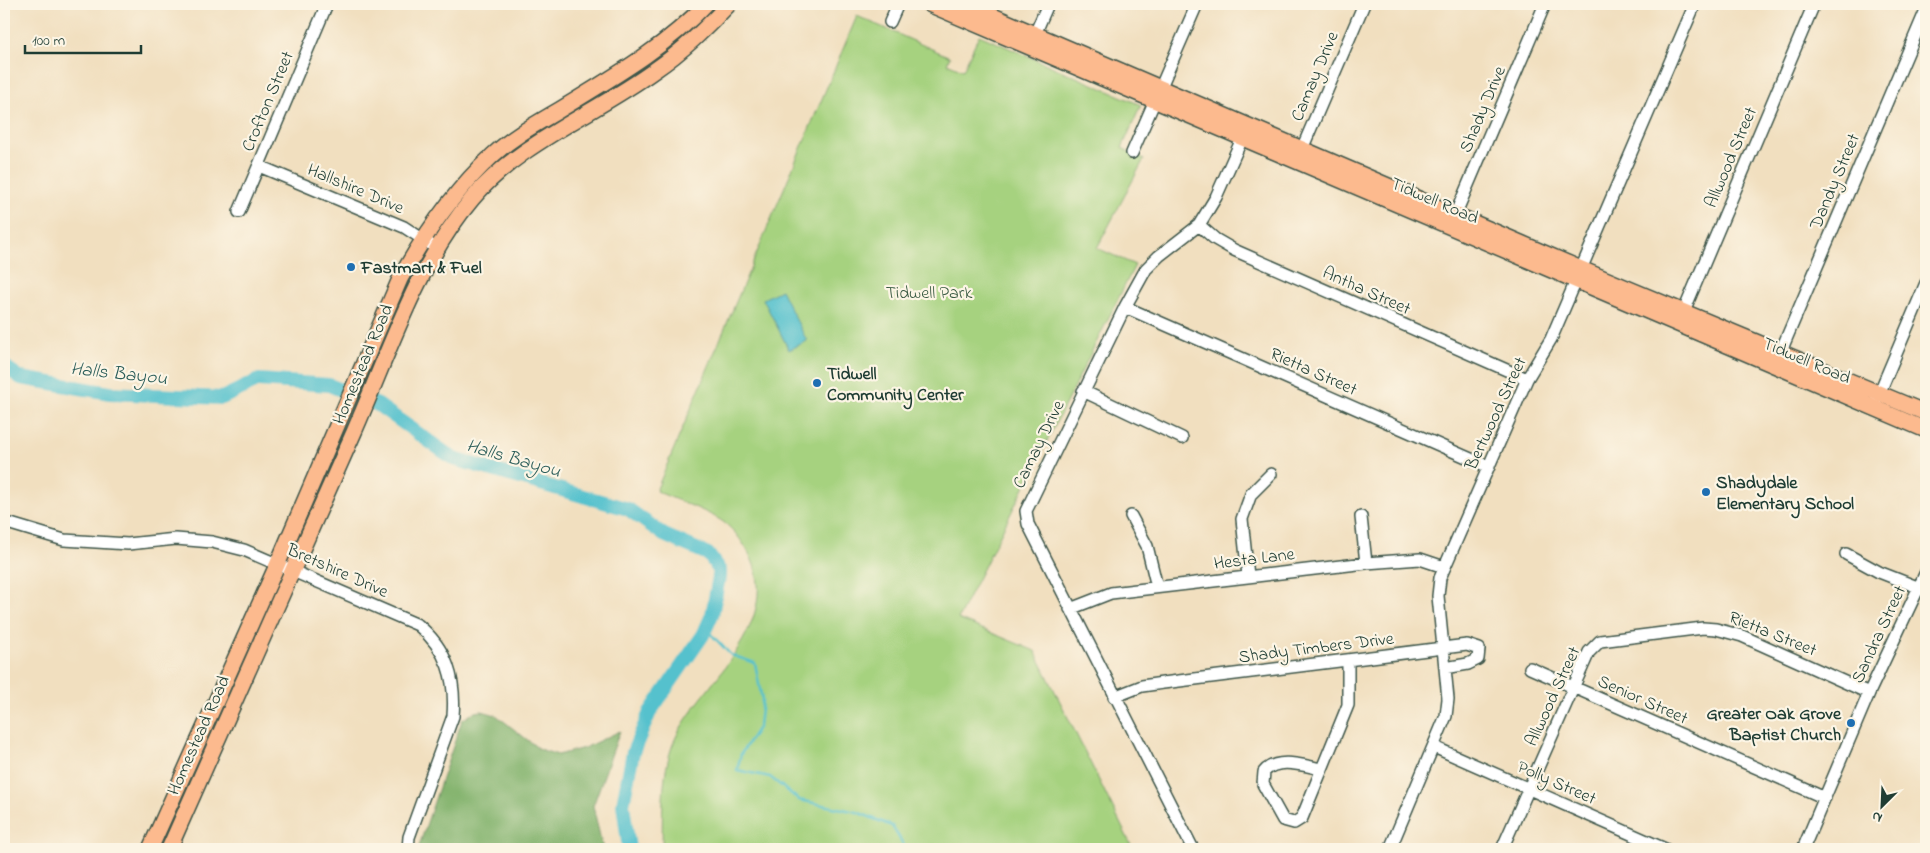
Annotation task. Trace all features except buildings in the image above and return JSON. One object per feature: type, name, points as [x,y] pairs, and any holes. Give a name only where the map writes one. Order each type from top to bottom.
[{"type":"main road","name":"Homestead Road","points":[[169,849],[246,672],[328,447],[400,279],[422,240],[460,188],[494,154],[532,127],[631,65],[687,24],[706,4]]},
{"type":"main road","name":"Homestead Road","points":[[150,849],[232,667],[354,432],[416,286],[436,248],[472,199],[504,167],[541,140],[654,71],[699,36],[729,4]]},
{"type":"main road","name":"Tidwell Road","points":[[929,4],[1033,40],[1876,402],[1926,430]]},
{"type":"main road","name":"Tidwell Road","points":[[965,4],[1033,40]]},
{"type":"main road","points":[[589,91],[599,105]]},
{"type":"main road","points":[[494,154],[504,167]]},
{"type":"main road","points":[[373,341],[390,347]]},
{"type":"main road","name":"Tidwell Road","points":[[1876,402],[1926,413]]},
{"type":"main road","points":[[328,447],[343,455]]},
{"type":"main road","points":[[232,667],[246,672]]},
{"type":"street","name":"Crofton Street","points":[[239,212],[327,4]]},
{"type":"street","points":[[890,22],[898,4]]},
{"type":"street","points":[[1033,40],[1048,4]]},
{"type":"street","points":[[1132,153],[1197,4]]},
{"type":"street","name":"Camay Drive","points":[[1299,155],[1364,4]]},
{"type":"street","name":"Shady Drive","points":[[1452,221],[1546,4]]},
{"type":"street","name":"Bertwood Street","points":[[1390,849],[1446,716],[1448,699],[1438,596],[1444,567],[1527,379],[1551,339],[1695,4]]},
{"type":"street","name":"Allwood Street","points":[[1681,318],[1814,4]]},
{"type":"street","name":"Dandy Street","points":[[1777,359],[1926,10]]},
{"type":"street","name":"Camay Drive","points":[[1193,849],[1114,697],[1028,524],[1026,511],[1125,307],[1146,269],[1159,256],[1199,225],[1216,197],[1245,132]]},
{"type":"street","name":"Hallshire Drive","points":[[258,166],[404,227],[436,248]]},
{"type":"street","name":"Antha Street","points":[[1199,225],[1215,239],[1234,250],[1527,379]]},
{"type":"street","points":[[1876,402],[1926,283]]},
{"type":"street","name":"Rietta Street","points":[[1125,307],[1489,467]]},
{"type":"street","points":[[1083,392],[1182,438]]},
{"type":"street","points":[[1248,576],[1242,519],[1251,494],[1271,474]]},
{"type":"street","points":[[1131,516],[1147,546],[1157,588]]},
{"type":"street","points":[[1361,518],[1366,563]]},
{"type":"street","name":"Bretshire Drive","points":[[4,522],[64,540],[128,544],[176,539],[212,542],[251,551],[418,625],[430,635],[446,660],[454,697],[453,716],[412,828],[408,849]]},
{"type":"street","points":[[1846,554],[1879,572],[1923,590]]},
{"type":"street","name":"Hesta Lane","points":[[1070,609],[1098,596],[1248,576],[1420,559],[1444,567]]},
{"type":"street","name":"Sandra Street","points":[[1803,849],[1869,693],[1923,590],[1926,572]]},
{"type":"street","name":"Rietta Street","points":[[1600,641],[1716,628],[1742,636],[1869,693]]},
{"type":"street","name":"Allwood Street","points":[[1502,849],[1589,652],[1600,641]]},
{"type":"street","name":"Shady Timbers Drive","points":[[1114,697],[1142,686],[1443,649],[1475,646],[1479,649],[1480,654],[1473,662],[1445,668]]},
{"type":"street","points":[[1322,770],[1280,764],[1272,765],[1264,772],[1263,784],[1283,820],[1299,822],[1322,770],[1348,705],[1348,662]]},
{"type":"street","name":"Senior Street","points":[[1530,668],[1825,798]]},
{"type":"street","name":"Polly Street","points":[[1434,747],[1665,849]]},
{"type":"green space","name":"Tidwell Park","points":[[857,16],[950,57],[947,63],[963,70],[979,35],[1141,105],[1122,148],[1144,159],[1097,248],[1135,265],[958,619],[1035,651],[1133,849],[662,849],[665,775],[672,746],[690,713],[721,673],[748,630],[756,607],[758,584],[750,555],[740,539],[727,525],[707,513],[656,491]]},
{"type":"green space","points":[[482,711],[496,715],[539,749],[558,755],[584,748],[620,731],[593,806],[603,849],[418,849],[462,720],[475,712]]},
{"type":"water","points":[[781,290],[807,341],[789,350],[763,299]]},
{"type":"waterway","name":"Halls Bayou","points":[[4,366],[21,378],[110,393],[222,398],[259,380],[329,385],[378,405],[454,459],[628,509],[664,535],[708,554],[720,571],[712,615],[703,635],[650,712],[633,752],[623,804],[629,849]]},
{"type":"waterway","points":[[706,629],[731,655],[755,663],[762,700],[759,726],[741,754],[737,770],[770,777],[799,800],[857,812],[892,826],[906,849]]},
{"type":"waterway","points":[[931,849],[948,845],[949,849]]},
{"type":"place","name":"Fastmart & Fuel","points":[[351,267]]},
{"type":"place","name":"Tidwell Community Center","points":[[817,383]]},
{"type":"place","name":"Shadydale Elementary School","points":[[1706,492]]},
{"type":"place","name":"Greater Oak Grove Baptist Church","points":[[1851,723]]}]
